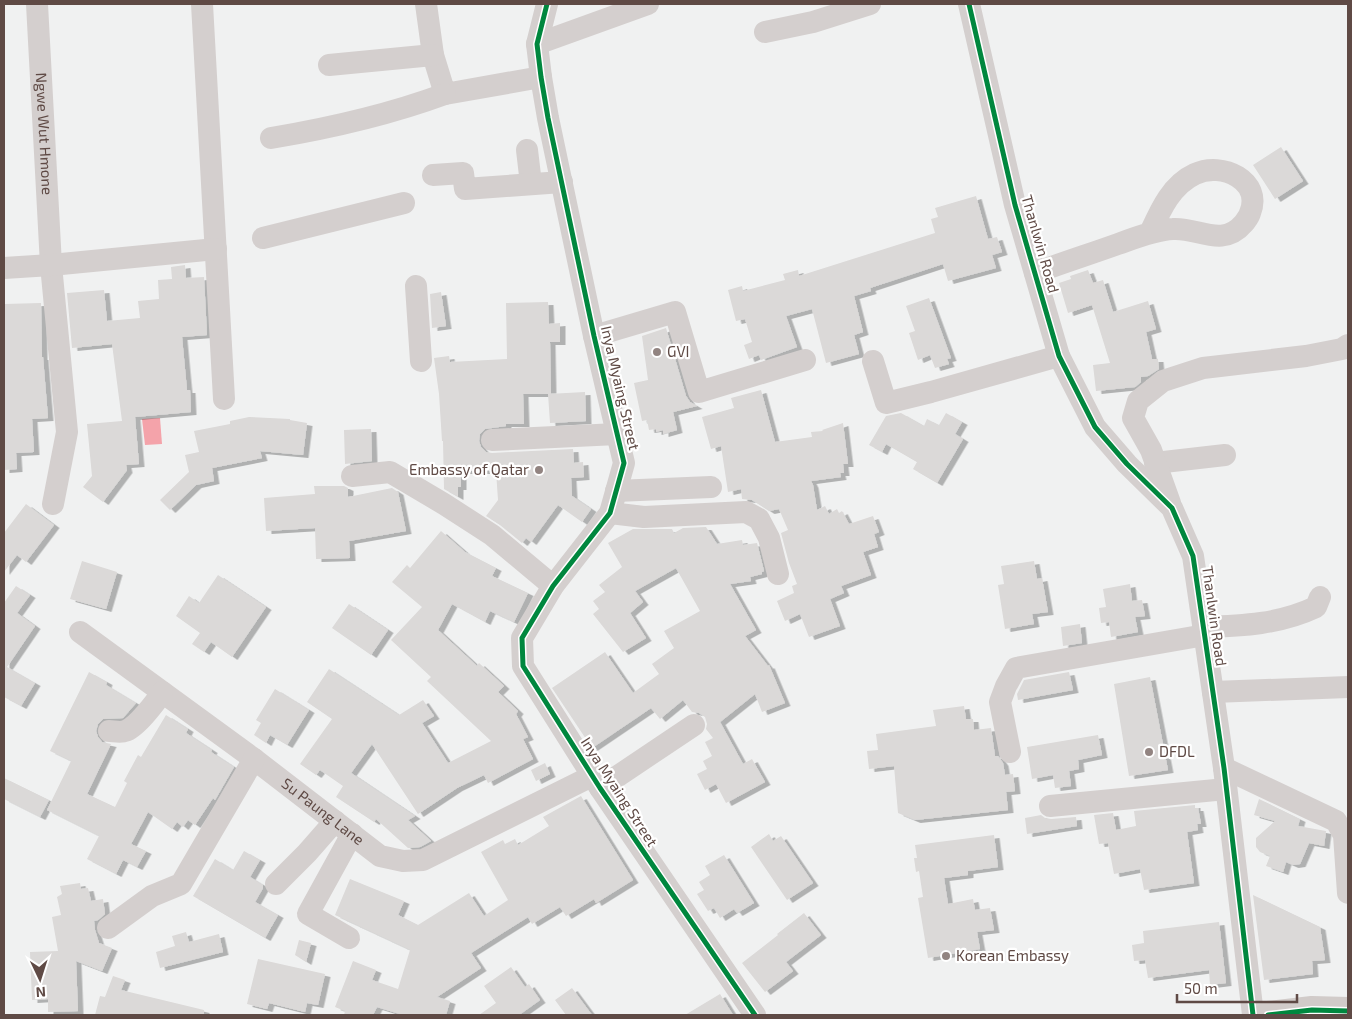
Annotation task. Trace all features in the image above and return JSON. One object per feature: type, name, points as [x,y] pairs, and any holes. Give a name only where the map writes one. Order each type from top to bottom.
[{"type":"main road","points":[[1268,1015],[1312,1010],[1348,1011]]},
{"type":"street","name":"Ngwe Wut Hmone","points":[[38,4],[50,265],[67,432],[53,504]]},
{"type":"street","points":[[202,4],[224,399]]},
{"type":"street","points":[[426,4],[433,56],[445,94]]},
{"type":"street","name":"Inya Myaing Street","points":[[548,4],[537,44],[540,77],[594,336],[624,463],[610,514],[553,586],[522,638],[523,666],[596,782],[754,1015]]},
{"type":"street","points":[[537,44],[648,4]]},
{"type":"street","points":[[765,32],[813,22],[870,4]]},
{"type":"street","name":"Thanlwin Road","points":[[969,4],[1015,205],[1059,356],[1095,427],[1127,464],[1172,508],[1193,556],[1225,778],[1253,1015]]},
{"type":"street","points":[[329,65],[433,56]]},
{"type":"street","points":[[271,138],[378,117],[445,94],[540,77]]},
{"type":"street","points":[[527,150],[531,184]]},
{"type":"street","points":[[433,175],[463,173],[465,189],[562,182]]},
{"type":"street","points":[[263,238],[404,202]]},
{"type":"street","points":[[1035,273],[1150,233]]},
{"type":"street","points":[[4,268],[216,248]]},
{"type":"street","points":[[416,286],[421,361]]},
{"type":"street","points":[[594,336],[675,312],[699,392],[805,360]]},
{"type":"street","points":[[1172,508],[1151,450],[1134,418],[1138,401],[1163,382],[1203,368],[1306,356],[1342,349],[1348,345]]},
{"type":"street","points":[[873,361],[886,403],[1059,356]]},
{"type":"street","points":[[492,440],[617,434]]},
{"type":"street","points":[[1156,463],[1226,455]]},
{"type":"street","points":[[352,476],[390,472],[492,535],[553,586]]},
{"type":"street","points":[[616,491],[711,487]]},
{"type":"street","points":[[610,514],[644,517],[746,512],[759,519],[769,538],[778,574]]},
{"type":"street","points":[[1010,752],[1000,702],[1016,668],[1204,631],[1272,622],[1299,615],[1316,606],[1320,598]]},
{"type":"street","name":"Su Paung Lane","points":[[80,632],[254,759],[380,856],[403,860],[423,860],[596,782],[694,725]]},
{"type":"street","points":[[1213,692],[1348,687]]},
{"type":"street","points":[[109,731],[125,732],[132,727],[154,704],[162,692]]},
{"type":"street","points":[[108,928],[152,896],[182,884],[254,759]]},
{"type":"street","points":[[1050,806],[1225,778],[1336,820],[1344,835],[1348,893]]},
{"type":"street","points":[[276,884],[307,853],[344,827]]},
{"type":"street","points":[[344,827],[308,914],[349,938]]},
{"type":"shaded area","points":[[160,418],[162,444],[145,445],[142,419]]},
{"type":"building","points":[[1281,147],[1303,181],[1275,199],[1253,165]]},
{"type":"building","points":[[976,196],[988,239],[997,237],[1002,252],[992,255],[996,268],[948,281],[943,264],[870,288],[871,291],[854,296],[863,332],[854,335],[859,354],[826,363],[812,309],[786,316],[797,347],[761,360],[759,355],[749,359],[744,345],[752,342],[745,319],[736,321],[728,290],[742,286],[743,291],[785,280],[783,274],[798,270],[799,276],[935,233],[931,219],[938,217],[935,208]]},
{"type":"building","points":[[185,265],[186,278],[204,277],[207,335],[182,337],[187,390],[190,390],[191,412],[135,417],[139,464],[126,465],[127,470],[103,502],[83,487],[92,476],[87,424],[122,421],[112,344],[72,348],[67,293],[104,290],[107,321],[140,318],[138,301],[159,299],[158,280],[172,279],[171,267]]},
{"type":"building","points":[[1088,270],[1093,283],[1103,280],[1113,312],[1148,301],[1156,329],[1146,332],[1152,359],[1158,359],[1159,369],[1148,376],[1141,377],[1141,382],[1135,387],[1096,391],[1093,365],[1110,363],[1092,305],[1068,313],[1059,283],[1071,279],[1070,276]]},
{"type":"building","points":[[441,292],[446,326],[432,328],[430,294]]},
{"type":"building","points":[[929,298],[951,358],[947,359],[949,364],[935,368],[930,355],[918,360],[909,333],[915,331],[906,306]]},
{"type":"building","points":[[548,302],[549,324],[560,323],[560,342],[550,342],[551,394],[523,394],[524,424],[506,424],[506,426],[485,429],[480,434],[479,441],[481,447],[486,452],[492,453],[573,449],[574,463],[583,462],[584,477],[571,478],[572,496],[591,509],[582,522],[558,505],[531,542],[526,538],[522,543],[486,516],[498,500],[496,471],[461,471],[461,487],[458,487],[458,497],[444,489],[443,441],[434,358],[449,356],[450,362],[507,359],[506,303]]},
{"type":"building","points":[[41,303],[42,357],[48,418],[32,419],[34,452],[16,453],[17,469],[4,470],[4,304]]},
{"type":"building","points":[[666,328],[686,396],[690,402],[697,406],[673,412],[677,430],[663,434],[663,430],[656,432],[656,429],[649,430],[647,420],[642,421],[634,383],[648,380],[642,336]]},
{"type":"building","points":[[761,390],[775,442],[812,437],[811,432],[823,431],[843,423],[848,464],[843,464],[844,473],[840,473],[841,477],[811,481],[817,510],[825,506],[829,514],[837,509],[839,513],[842,511],[849,524],[873,516],[879,532],[874,534],[878,547],[863,552],[871,575],[841,586],[844,593],[830,599],[840,626],[809,637],[800,614],[785,621],[777,601],[794,593],[792,586],[797,584],[781,533],[788,530],[779,509],[769,511],[752,500],[742,499],[741,489],[728,492],[721,446],[711,449],[702,417],[734,408],[731,398]]},
{"type":"building","points":[[585,392],[586,421],[550,423],[548,394]]},
{"type":"building","points":[[901,413],[924,426],[927,419],[939,425],[946,413],[962,422],[955,434],[963,439],[937,483],[913,469],[917,462],[886,444],[882,452],[869,445],[886,416]]},
{"type":"building","points":[[249,417],[290,419],[307,423],[303,455],[260,451],[262,458],[212,468],[214,481],[196,485],[170,510],[160,500],[189,472],[185,455],[199,452],[194,431],[230,424],[230,421]]},
{"type":"building","points":[[371,429],[372,461],[345,464],[344,430]]},
{"type":"building","points":[[314,486],[344,486],[348,488],[348,497],[392,488],[398,492],[406,531],[349,541],[350,558],[316,559],[315,528],[266,531],[264,498],[315,494]]},
{"type":"building","points":[[26,504],[54,525],[26,562],[17,555],[4,572],[4,533]]},
{"type":"building","points":[[706,527],[717,544],[742,540],[743,545],[757,543],[764,571],[762,574],[750,577],[751,581],[730,584],[756,630],[745,636],[769,665],[785,703],[762,712],[755,694],[720,722],[743,764],[752,759],[765,782],[726,803],[716,784],[705,790],[697,774],[707,769],[703,761],[712,756],[705,742],[713,738],[706,729],[705,717],[699,713],[692,712],[683,700],[660,719],[651,708],[592,748],[552,688],[605,652],[633,693],[659,674],[652,664],[674,648],[664,631],[700,611],[676,568],[635,591],[643,602],[630,613],[646,638],[623,652],[593,614],[599,609],[593,601],[605,592],[599,585],[622,567],[608,543],[633,529],[672,529],[674,533],[683,528]]},
{"type":"building","points":[[441,531],[465,552],[496,568],[492,576],[528,593],[514,622],[490,611],[485,622],[452,604],[438,630],[477,666],[479,663],[504,686],[498,692],[518,711],[516,714],[528,737],[523,739],[533,759],[488,783],[484,775],[457,788],[418,814],[372,744],[351,773],[415,816],[408,820],[431,841],[420,847],[408,848],[376,819],[374,822],[336,797],[343,786],[320,770],[316,775],[300,764],[332,719],[307,702],[329,669],[399,715],[423,700],[434,716],[422,723],[448,763],[491,741],[427,681],[431,677],[391,640],[422,607],[392,582],[407,565],[410,568]]},
{"type":"building","points":[[82,561],[117,572],[106,609],[70,599]]},
{"type":"building","points":[[1034,561],[1037,579],[1042,578],[1048,612],[1032,614],[1034,624],[1005,629],[998,585],[1004,584],[1001,566]]},
{"type":"building","points":[[218,575],[266,607],[232,657],[211,642],[204,652],[192,644],[200,633],[176,616],[189,596],[199,603]]},
{"type":"building","points":[[1130,584],[1132,601],[1142,600],[1145,616],[1135,617],[1138,632],[1111,637],[1109,622],[1101,623],[1099,608],[1106,607],[1103,589]]},
{"type":"building","points":[[16,586],[30,595],[17,613],[35,626],[7,667],[35,683],[21,706],[4,697],[4,603]]},
{"type":"building","points":[[349,604],[388,630],[371,655],[332,628]]},
{"type":"building","points":[[1080,624],[1082,643],[1063,646],[1061,627]]},
{"type":"building","points":[[89,672],[107,682],[106,685],[136,703],[123,718],[103,719],[98,724],[96,731],[98,737],[102,742],[111,744],[87,794],[115,807],[127,783],[124,781],[138,755],[141,757],[166,715],[188,729],[186,733],[234,767],[215,800],[213,798],[195,825],[188,820],[183,827],[177,822],[172,829],[148,812],[131,844],[146,851],[137,867],[123,860],[116,874],[87,859],[99,836],[47,810],[71,761],[50,751]]},
{"type":"building","points":[[1069,672],[1073,690],[1018,700],[1017,694],[1024,680]]},
{"type":"building","points":[[1150,677],[1168,770],[1129,776],[1114,684]]},
{"type":"building","points":[[275,689],[309,710],[287,745],[270,735],[266,743],[254,735],[261,723],[256,720]]},
{"type":"building","points":[[964,706],[966,719],[973,719],[974,730],[991,728],[995,756],[998,756],[1003,763],[1005,775],[1013,774],[1015,791],[1006,792],[1008,810],[915,820],[898,813],[894,766],[869,769],[867,751],[878,750],[876,734],[936,726],[933,710]]},
{"type":"building","points":[[1098,735],[1102,755],[1078,760],[1079,769],[1069,771],[1071,786],[1055,788],[1053,775],[1032,779],[1027,747]]},
{"type":"building","points":[[545,763],[550,774],[536,781],[531,770]]},
{"type":"building","points":[[4,778],[49,800],[40,817],[4,799]]},
{"type":"building","points":[[581,796],[633,880],[596,903],[594,899],[566,916],[560,907],[532,924],[528,917],[471,953],[481,968],[437,997],[450,1001],[446,1015],[403,1015],[377,1007],[373,1015],[344,1015],[345,1011],[335,1007],[353,961],[376,970],[372,980],[398,989],[410,950],[335,915],[350,879],[404,901],[398,915],[418,925],[469,893],[484,916],[508,900],[481,852],[503,840],[505,844],[515,839],[518,845],[549,826],[543,817]]},
{"type":"building","points":[[1259,799],[1300,819],[1298,826],[1326,831],[1324,846],[1309,843],[1300,864],[1293,865],[1286,862],[1283,872],[1266,866],[1270,856],[1260,852],[1256,847],[1256,838],[1275,821],[1254,815]]},
{"type":"building","points":[[1195,805],[1195,808],[1198,808],[1201,824],[1197,824],[1198,830],[1187,832],[1194,883],[1144,890],[1140,869],[1114,874],[1108,843],[1099,844],[1094,815],[1113,813],[1116,830],[1136,826],[1134,811]]},
{"type":"building","points":[[1041,815],[1051,819],[1076,817],[1077,826],[1027,834],[1025,818]]},
{"type":"building","points":[[769,834],[773,841],[781,836],[813,883],[787,900],[751,847]]},
{"type":"building","points":[[994,835],[998,867],[968,871],[968,875],[944,878],[948,904],[973,899],[975,910],[990,908],[994,930],[977,932],[980,949],[928,958],[918,898],[923,897],[919,871],[916,872],[914,858],[917,858],[915,845]]},
{"type":"building","points":[[244,851],[260,860],[250,877],[263,885],[255,902],[278,915],[265,938],[193,896],[215,859],[233,870]]},
{"type":"building","points":[[724,855],[754,903],[737,913],[734,909],[720,918],[714,908],[708,911],[697,894],[704,890],[699,882],[710,875],[705,866]]},
{"type":"building","points":[[80,883],[81,889],[88,888],[91,901],[103,899],[105,914],[94,921],[95,930],[99,943],[112,948],[102,971],[76,961],[78,1011],[48,1012],[48,999],[32,1000],[30,952],[58,951],[52,917],[61,915],[57,897],[62,894],[60,886]]},
{"type":"building","points":[[1253,895],[1320,927],[1325,960],[1312,961],[1313,974],[1264,980]]},
{"type":"building","points":[[804,913],[821,935],[786,962],[793,971],[765,992],[742,963]]},
{"type":"building","points":[[1219,922],[1226,983],[1210,985],[1209,970],[1148,978],[1145,960],[1134,961],[1132,945],[1144,943],[1143,931]]},
{"type":"building","points":[[186,932],[189,942],[219,934],[223,952],[160,968],[156,952],[175,946],[172,936]]},
{"type":"building","points":[[299,940],[311,943],[306,962],[295,955]]},
{"type":"building","points":[[258,959],[325,974],[318,1005],[307,1003],[305,1012],[269,1003],[267,1009],[247,1004]]},
{"type":"building","points":[[511,967],[525,987],[529,984],[540,1000],[519,1015],[479,1015],[496,1003],[484,986]]},
{"type":"building","points":[[113,976],[125,980],[121,990],[204,1010],[204,1015],[95,1015],[100,996],[105,997]]},
{"type":"building","points":[[572,988],[592,1015],[566,1015],[555,1000]]},
{"type":"building","points":[[720,994],[733,1015],[685,1015]]},
{"type":"cycle path","points":[[547,4],[537,44],[541,77],[594,336],[624,463],[610,513],[553,586],[522,638],[523,666],[600,788],[755,1015]]},
{"type":"cycle path","points":[[969,4],[1015,205],[1059,356],[1095,427],[1127,464],[1172,508],[1193,556],[1224,768],[1253,1015]]},
{"type":"cycle path","points":[[1268,1015],[1312,1010],[1348,1011]]},
{"type":"place","name":"GVI","points":[[657,352]]},
{"type":"place","name":"Embassy of Qatar","points":[[539,470]]},
{"type":"place","name":"DFDL","points":[[1149,752]]},
{"type":"place","name":"Korean Embassy","points":[[946,956]]}]
